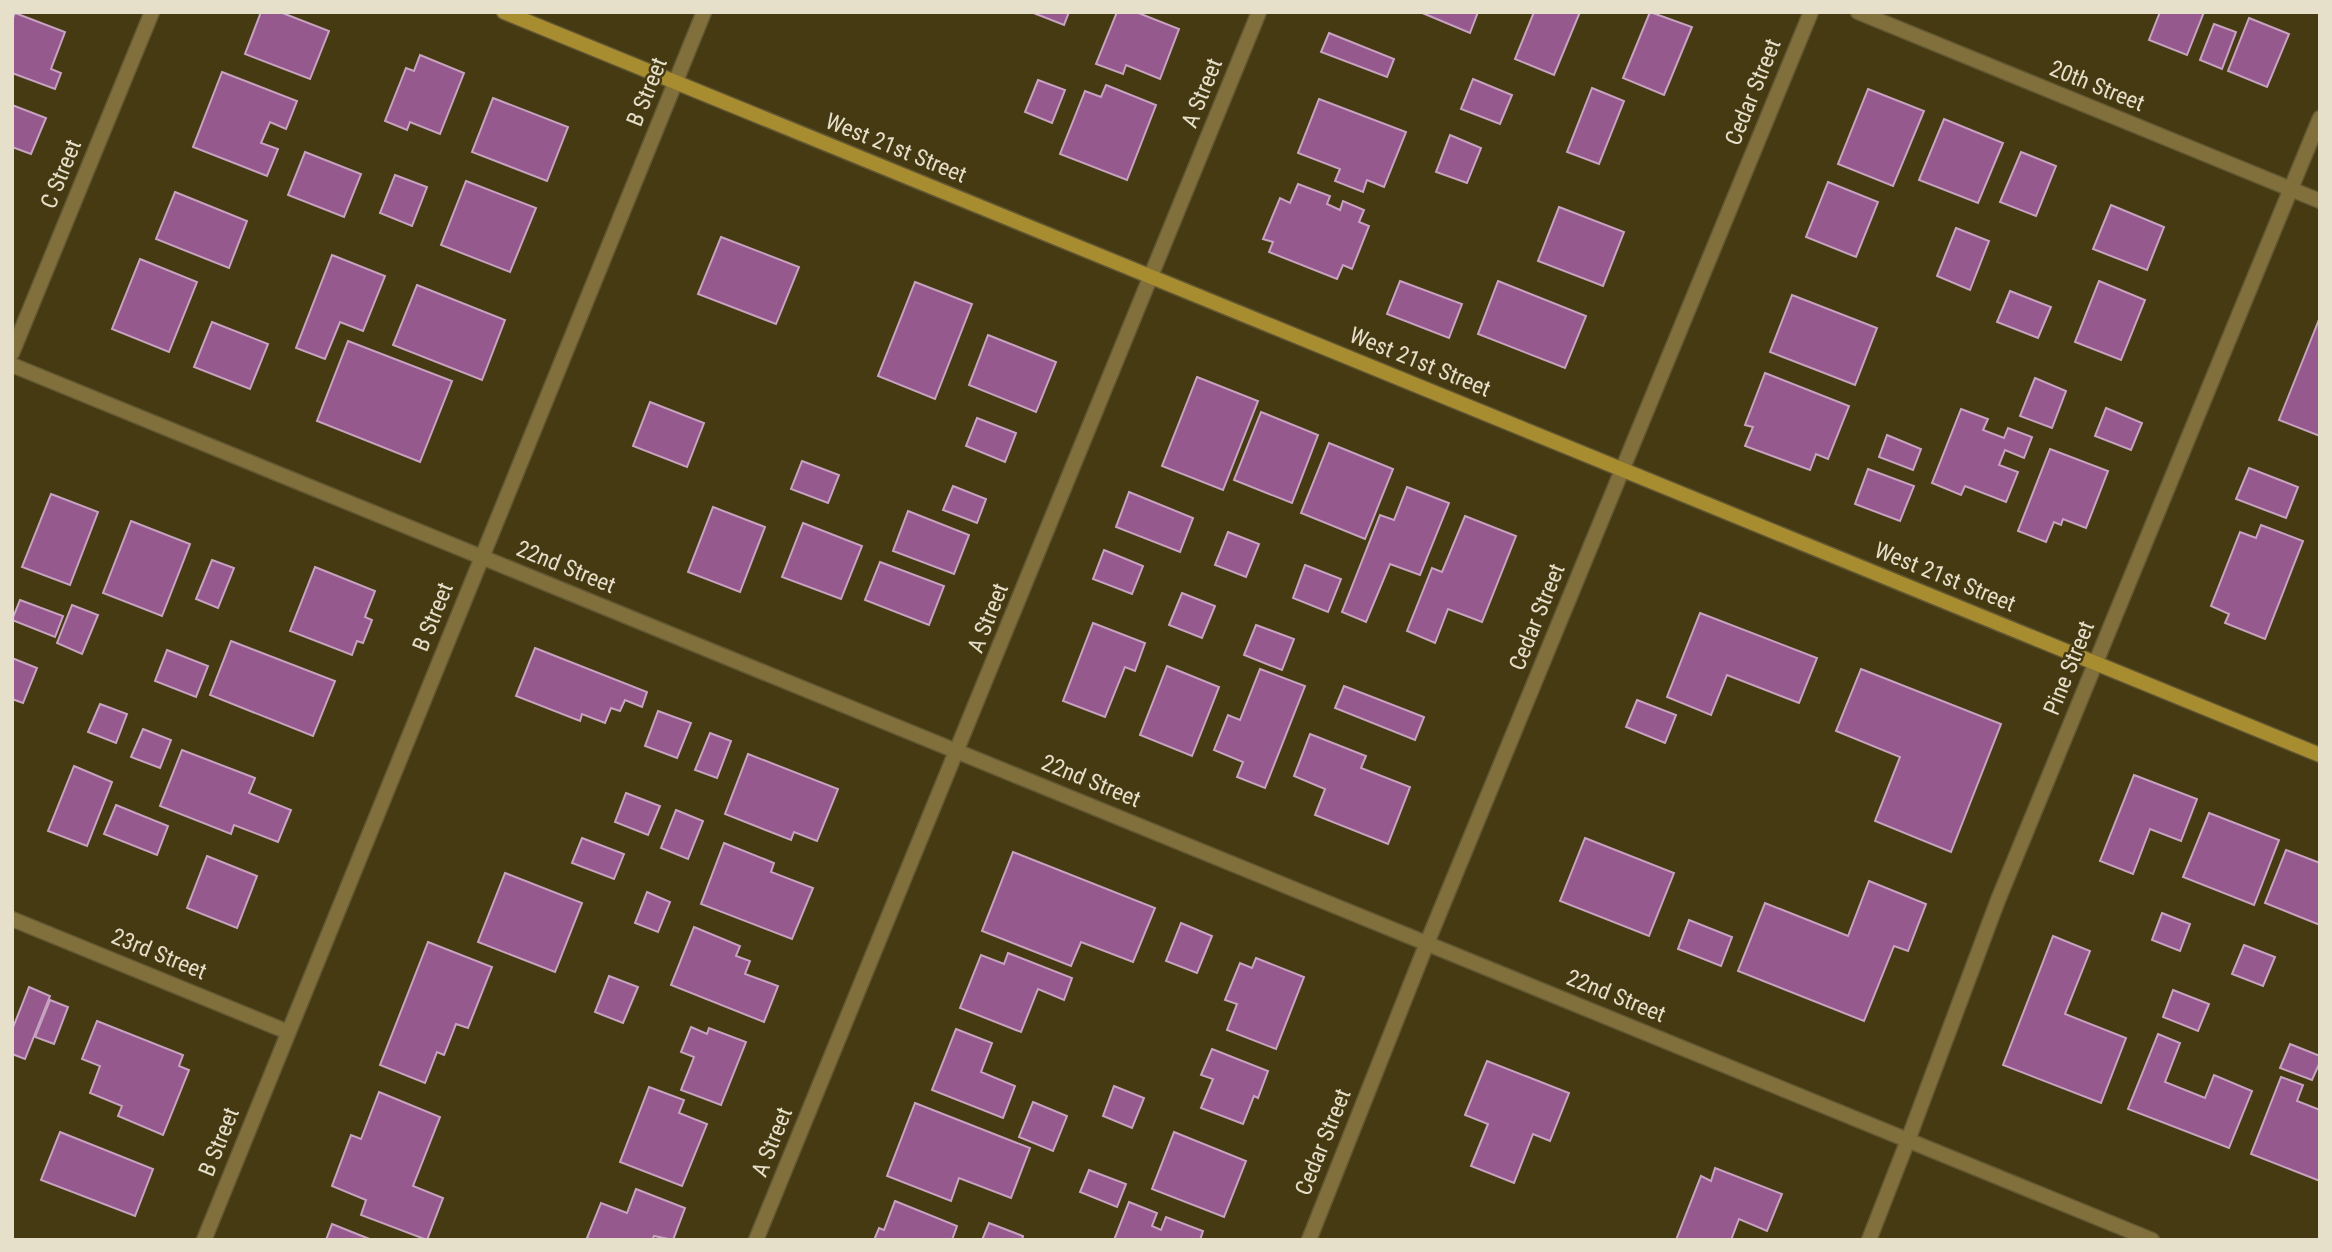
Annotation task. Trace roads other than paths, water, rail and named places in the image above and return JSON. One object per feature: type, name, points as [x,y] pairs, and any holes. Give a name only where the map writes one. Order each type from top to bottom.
[{"type":"street","name":"C Street","points":[[12,353],[152,12]]},
{"type":"street","name":"West 21st Street","points":[[504,12],[2320,755]]},
{"type":"street","name":"B Street","points":[[205,1240],[704,12]]},
{"type":"street","name":"A Street","points":[[756,1240],[1259,12]]},
{"type":"street","name":"Cedar Street","points":[[1309,1240],[1427,943],[1811,12]]},
{"type":"street","name":"20th Street","points":[[1858,12],[2320,201]]},
{"type":"street","name":"Pine Street","points":[[1869,1240],[1998,901],[2320,118]]},
{"type":"street","name":"22nd Street","points":[[12,365],[2152,1240]]},
{"type":"street","name":"23rd Street","points":[[12,919],[288,1032]]}]
